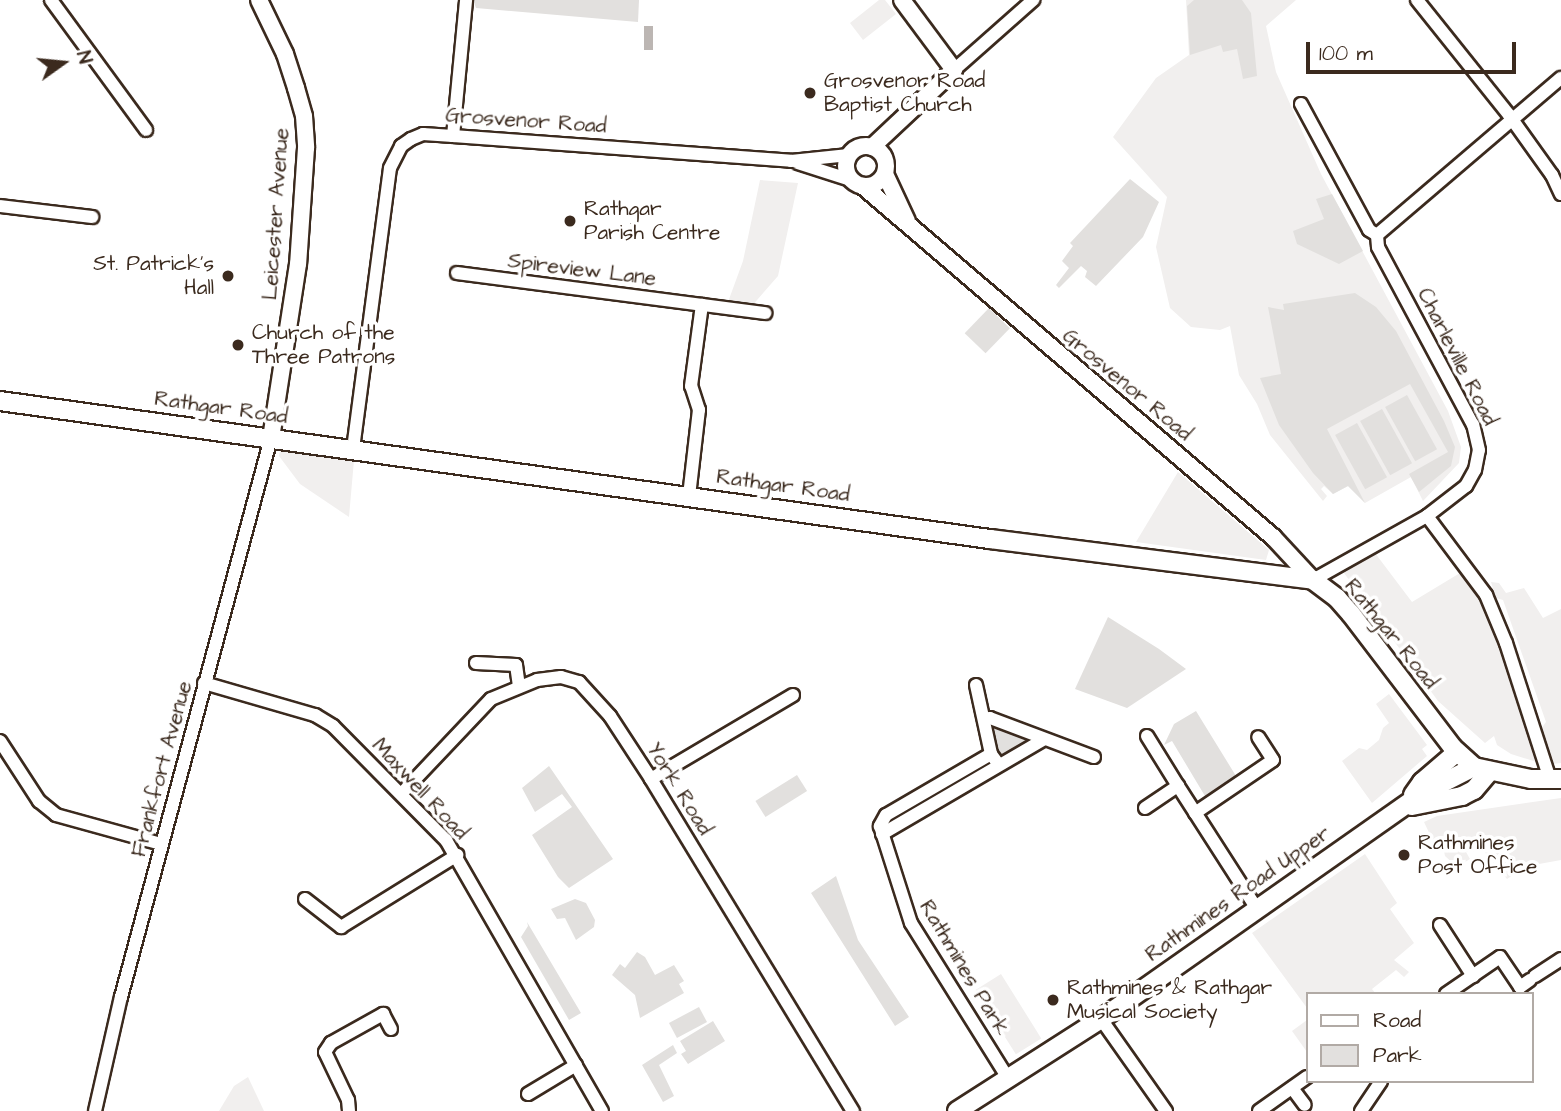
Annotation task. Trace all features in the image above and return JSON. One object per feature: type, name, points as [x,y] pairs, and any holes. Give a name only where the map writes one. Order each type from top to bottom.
[{"type":"main road","name":"Rathgar Road","points":[[0,401],[1313,580],[1337,597],[1457,752],[1482,769]]},
{"type":"main road","points":[[1405,807],[1422,782],[1457,752]]},
{"type":"main road","points":[[1482,769],[1555,779]]},
{"type":"main road","name":"Rathmines Road Upper","points":[[957,1111],[1101,1019],[1423,793],[1482,769]]},
{"type":"street","points":[[51,0],[146,130]]},
{"type":"street","name":"Leicester Avenue","points":[[259,0],[292,75],[304,116],[306,148],[298,264],[271,438]]},
{"type":"street","points":[[453,135],[466,0]]},
{"type":"street","points":[[902,0],[954,70]]},
{"type":"street","points":[[872,147],[1033,0]]},
{"type":"street","points":[[1417,0],[1512,120],[1552,175],[1561,194]]},
{"type":"street","points":[[1377,236],[1561,78]]},
{"type":"street","name":"Charleville Road","points":[[1301,104],[1369,230],[1377,236],[1378,247],[1478,440],[1479,459],[1466,486],[1427,516],[1347,558],[1313,580]]},
{"type":"street","name":"Grosvenor Road","points":[[353,449],[390,168],[401,146],[411,139],[423,134],[453,135],[791,161],[849,155]]},
{"type":"street","points":[[859,147],[872,147],[886,160],[885,174],[876,184],[857,183],[846,168],[849,155],[859,147]]},
{"type":"street","name":"Grosvenor Road","points":[[791,161],[857,183],[1273,537],[1313,580]]},
{"type":"street","name":"Grosvenor Road","points":[[885,174],[910,227]]},
{"type":"street","points":[[0,206],[92,217]]},
{"type":"street","name":"Spireview Lane","points":[[457,273],[765,313]]},
{"type":"street","points":[[689,496],[699,410],[691,386],[702,305]]},
{"type":"street","name":"Frankfort Avenue","points":[[95,1111],[161,844],[271,438]]},
{"type":"street","points":[[1427,516],[1486,595],[1555,779]]},
{"type":"street","points":[[476,663],[516,665],[519,687]]},
{"type":"street","name":"York Road","points":[[402,793],[491,698],[537,680],[561,677],[579,682],[610,716],[651,779],[853,1111]]},
{"type":"street","name":"Maxwell Road","points":[[204,683],[315,715],[333,726],[402,793],[457,855],[603,1111]]},
{"type":"street","points":[[976,685],[995,759]]},
{"type":"street","points":[[651,779],[793,695]]},
{"type":"street","points":[[985,719],[1002,722],[1043,740],[1094,757]]},
{"type":"street","points":[[1147,736],[1257,909]]},
{"type":"street","points":[[1195,814],[1273,760],[1258,737]]},
{"type":"street","name":"Rathmines Park","points":[[1007,1078],[911,923],[880,826],[886,815],[995,759],[1043,740]]},
{"type":"street","points":[[0,741],[39,801],[56,815],[161,844]]},
{"type":"street","points":[[1145,808],[1178,786]]},
{"type":"street","points":[[305,899],[341,927],[457,855]]},
{"type":"street","points":[[1440,925],[1473,976]]},
{"type":"street","points":[[1449,992],[1500,957],[1520,986],[1561,959]]},
{"type":"street","points":[[349,1111],[348,1100],[325,1052],[331,1043],[383,1014],[391,1029]]},
{"type":"street","points":[[1101,1019],[1166,1111]]},
{"type":"street","points":[[528,1094],[576,1065]]},
{"type":"street","points":[[1259,1111],[1306,1078]]},
{"type":"street","points":[[1361,1111],[1380,1083]]},
{"type":"street","points":[[1292,1087],[1305,1105]]},
{"type":"shaded area","points":[[879,0],[885,0],[896,14],[863,40],[850,23]]},
{"type":"shaded area","points":[[1186,0],[1296,0],[1266,26],[1276,72],[1321,174],[1448,411],[1461,447],[1459,463],[1423,501],[1411,477],[1365,503],[1348,486],[1333,494],[1324,486],[1321,489],[1327,496],[1323,501],[1270,435],[1257,404],[1239,375],[1230,326],[1220,330],[1191,327],[1170,308],[1156,247],[1167,197],[1113,137],[1156,78],[1189,55]]},
{"type":"shaded area","points":[[644,26],[653,26],[653,50],[644,50]]},
{"type":"shaded area","points":[[760,180],[798,183],[778,276],[751,307],[728,302],[743,261]]},
{"type":"shaded area","points":[[280,450],[354,460],[349,517],[300,484],[279,456]]},
{"type":"shaded area","points":[[1178,472],[1269,550],[1266,560],[1136,542]]},
{"type":"shaded area","points":[[1375,553],[1412,602],[1460,573],[1485,605],[1540,763],[1511,754],[1497,745],[1494,736],[1485,743],[1438,701],[1344,573]]},
{"type":"shaded area","points":[[1491,582],[1499,583],[1506,593],[1524,588],[1543,618],[1561,609],[1561,763],[1553,764],[1541,729],[1546,722],[1503,600],[1496,598]]},
{"type":"shaded area","points":[[1389,694],[1427,745],[1422,749],[1427,756],[1372,803],[1342,761],[1359,748],[1367,750],[1379,740],[1383,728],[1389,723],[1376,704]]},
{"type":"shaded area","points":[[1561,798],[1561,860],[1539,864],[1526,873],[1522,869],[1507,879],[1483,850],[1466,852],[1470,859],[1457,867],[1445,856],[1441,837],[1433,841],[1424,822],[1437,816]]},
{"type":"shaded area","points":[[1365,854],[1397,903],[1390,909],[1414,943],[1394,960],[1409,972],[1404,977],[1396,970],[1372,989],[1374,992],[1306,992],[1306,1007],[1252,933]]},
{"type":"shaded area","points":[[1001,974],[1041,1038],[1016,1054],[976,990]]},
{"type":"shaded area","points":[[1306,1021],[1306,1051],[1292,1031]]},
{"type":"shaded area","points":[[248,1077],[264,1111],[219,1111],[234,1086]]},
{"type":"green space","points":[[473,0],[639,0],[638,22],[476,8]]},
{"type":"green space","points":[[1194,0],[1242,0],[1251,13],[1257,76],[1243,79],[1237,49],[1223,52],[1221,45],[1190,55],[1187,6]]},
{"type":"green space","points":[[1130,179],[1159,202],[1143,237],[1096,286],[1085,277],[1087,271],[1081,266],[1059,288],[1056,285],[1069,268],[1062,261],[1073,246],[1070,243]]},
{"type":"green space","points":[[1332,194],[1363,251],[1339,264],[1297,244],[1293,231],[1324,219],[1316,199]]},
{"type":"green space","points":[[1355,293],[1376,307],[1396,331],[1455,447],[1451,466],[1419,492],[1409,474],[1448,452],[1410,384],[1327,429],[1365,503],[1348,486],[1333,494],[1313,473],[1279,425],[1260,378],[1281,374],[1268,307],[1284,310],[1283,304]]},
{"type":"green space","points":[[989,308],[1010,328],[986,353],[965,333]]},
{"type":"green space","points":[[1407,395],[1437,449],[1415,461],[1385,407]]},
{"type":"green space","points":[[1382,409],[1412,463],[1390,475],[1360,421]]},
{"type":"green space","points":[[1357,423],[1387,477],[1365,489],[1335,435]]},
{"type":"green space","points":[[1108,617],[1186,669],[1127,708],[1075,689]]},
{"type":"green space","points":[[1196,711],[1236,776],[1205,796],[1172,741],[1164,745],[1174,724]]},
{"type":"green space","points":[[993,722],[1027,738],[1027,743],[1000,757],[991,725]]},
{"type":"green space","points":[[989,762],[889,824],[887,822],[888,817]]},
{"type":"green space","points":[[549,766],[613,859],[569,888],[558,877],[532,835],[572,807],[562,794],[535,812],[522,788]]},
{"type":"green space","points":[[797,775],[807,791],[766,817],[755,801]]},
{"type":"green space","points":[[836,876],[858,940],[909,1017],[895,1026],[811,893]]},
{"type":"green space","points":[[575,899],[586,903],[595,920],[594,927],[576,940],[565,918],[557,919],[551,909]]},
{"type":"green space","points":[[527,922],[581,1013],[569,1020],[521,937],[528,926]]},
{"type":"green space","points":[[637,952],[645,957],[655,975],[674,965],[684,981],[679,984],[684,993],[640,1018],[635,995],[612,975],[620,964],[625,968]]},
{"type":"green space","points":[[699,1007],[707,1022],[677,1038],[669,1023]]},
{"type":"green space","points":[[713,1021],[725,1041],[688,1064],[681,1054],[686,1051],[680,1041]]},
{"type":"green space","points":[[673,1045],[677,1053],[659,1065],[674,1096],[663,1102],[642,1065]]},
{"type":"place","name":"Grosvenor Road Baptist Church","points":[[810,93]]},
{"type":"place","name":"Rathgar Parish Centre","points":[[570,221]]},
{"type":"place","name":"St. Patrick's Hall","points":[[228,276]]},
{"type":"place","name":"Church of the Three Patrons","points":[[238,345]]},
{"type":"place","name":"Rathmines Post Office","points":[[1404,855]]},
{"type":"place","name":"Rathmines & Rathgar Musical Society","points":[[1053,1000]]}]
